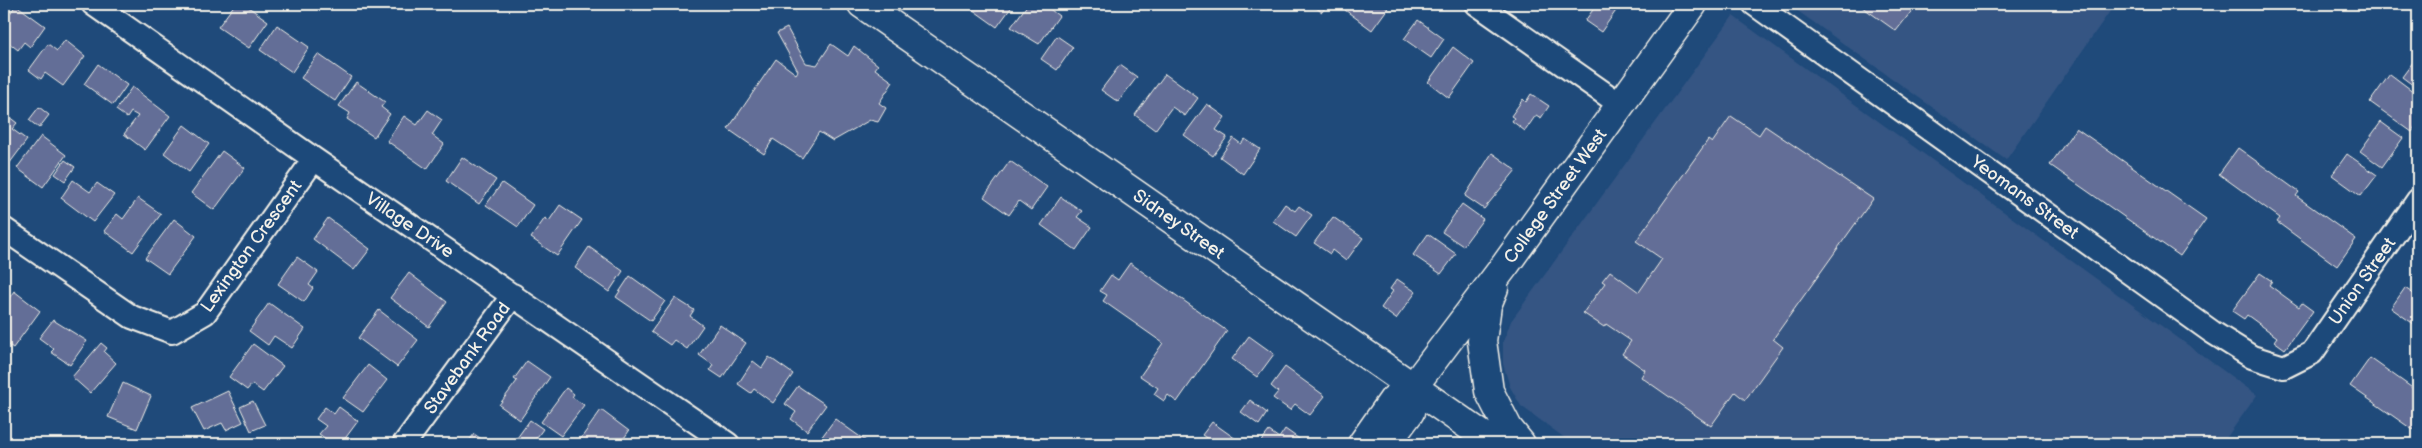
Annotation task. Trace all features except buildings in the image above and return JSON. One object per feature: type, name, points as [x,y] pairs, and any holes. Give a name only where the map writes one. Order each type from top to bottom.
[{"type":"main road","name":"Sidney Street","points":[[862,4],[1494,444]]},
{"type":"main road","name":"College Street West","points":[[1362,444],[1393,400],[1413,387],[1506,264],[1693,4]]},
{"type":"main road","points":[[1506,264],[1486,305],[1482,341],[1488,391],[1508,428],[1521,444]]},
{"type":"main road","points":[[1386,444],[1410,412],[1413,387]]},
{"type":"street","name":"Village Drive","points":[[93,4],[314,159],[728,444]]},
{"type":"street","points":[[1477,4],[1621,105]]},
{"type":"street","name":"Yeomans Street","points":[[1754,4],[2212,332],[2252,357],[2284,367],[2302,358]]},
{"type":"street","name":"Lexington Crescent","points":[[4,229],[132,317],[172,332],[206,312],[314,159]]},
{"type":"street","name":"Union Street","points":[[2302,358],[2312,353],[2418,200]]},
{"type":"street","name":"Stavebank Road","points":[[404,444],[513,295]]},
{"type":"shaded area","points":[[1788,4],[2115,4],[2006,160]]},
{"type":"shaded area","points":[[1733,16],[2257,395],[2222,444],[1573,444],[1521,406],[1510,387],[1503,364],[1503,342],[1511,321]]}]
